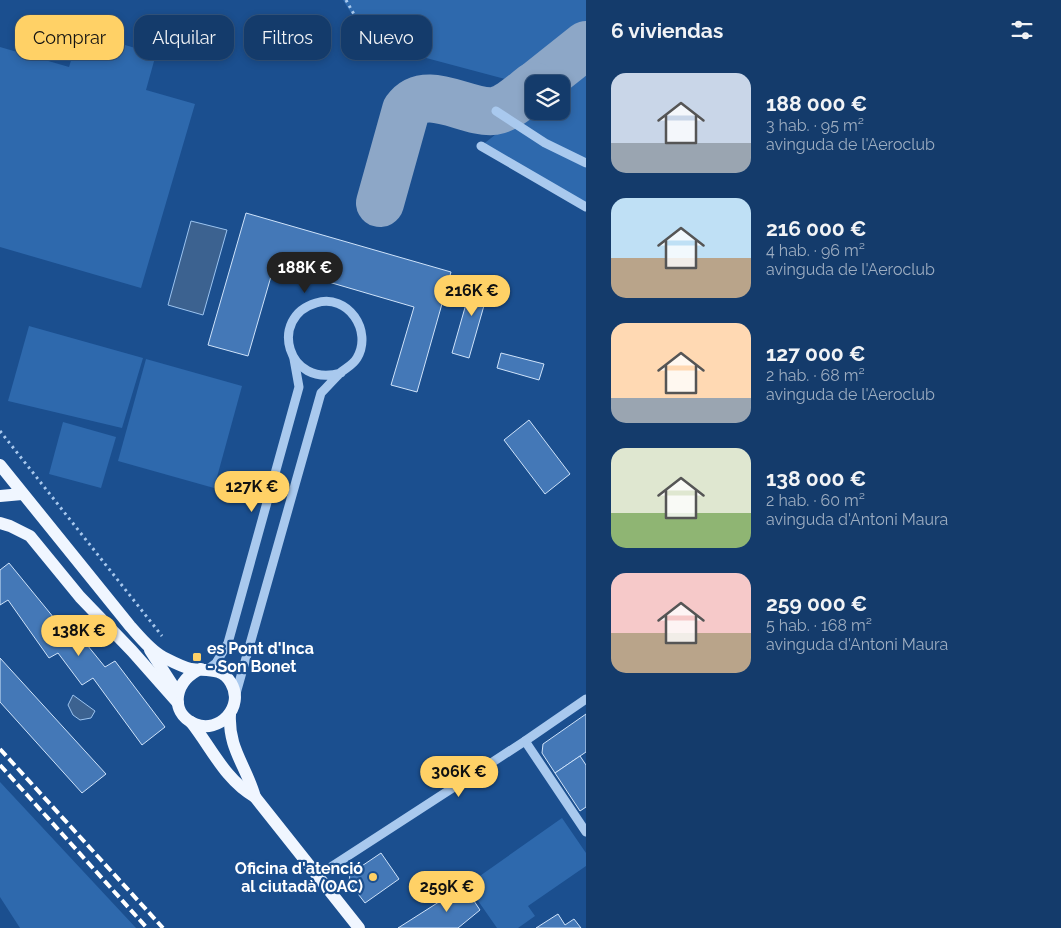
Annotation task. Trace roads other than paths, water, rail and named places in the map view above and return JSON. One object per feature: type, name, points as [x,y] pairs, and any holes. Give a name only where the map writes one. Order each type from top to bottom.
[{"type":"main road","points":[[0,465],[148,645],[162,657],[190,668],[219,671],[230,680],[235,692],[234,705],[230,714],[231,742],[251,784],[255,797],[359,928]]},
{"type":"main road","points":[[0,496],[22,494]]},
{"type":"main road","points":[[0,523],[30,536],[80,598],[178,698]]},
{"type":"main road","points":[[148,645],[158,665],[172,683],[181,710],[234,782],[244,791],[255,797]]},
{"type":"main road","points":[[178,698],[180,686],[188,676],[204,669]]},
{"type":"main road","points":[[190,721],[204,726],[211,726],[224,720],[230,714]]},
{"type":"street","points":[[496,111],[544,143],[586,163]]},
{"type":"street","points":[[480,146],[586,207]]},
{"type":"street","points":[[204,669],[216,663],[227,648],[300,387],[288,339],[292,323],[301,310],[310,305],[320,302],[331,302],[341,305],[350,310],[357,318],[363,339],[361,349],[357,359],[350,367],[341,373],[322,393],[235,698]]},
{"type":"street","points":[[294,359],[310,373],[320,376],[331,376],[341,373]]},
{"type":"street","points":[[318,876],[586,699]]},
{"type":"street","points":[[525,741],[586,832]]},
{"type":"railway","points":[[0,749],[163,928]]},
{"type":"railway","points":[[0,765],[147,928]]},
{"type":"place","name":"es Pont d'Inca - Son Bonet","points":[[197,657]]},
{"type":"place","name":"Oficina d'atenció al ciutadà (OAC)","points":[[373,877]]}]
